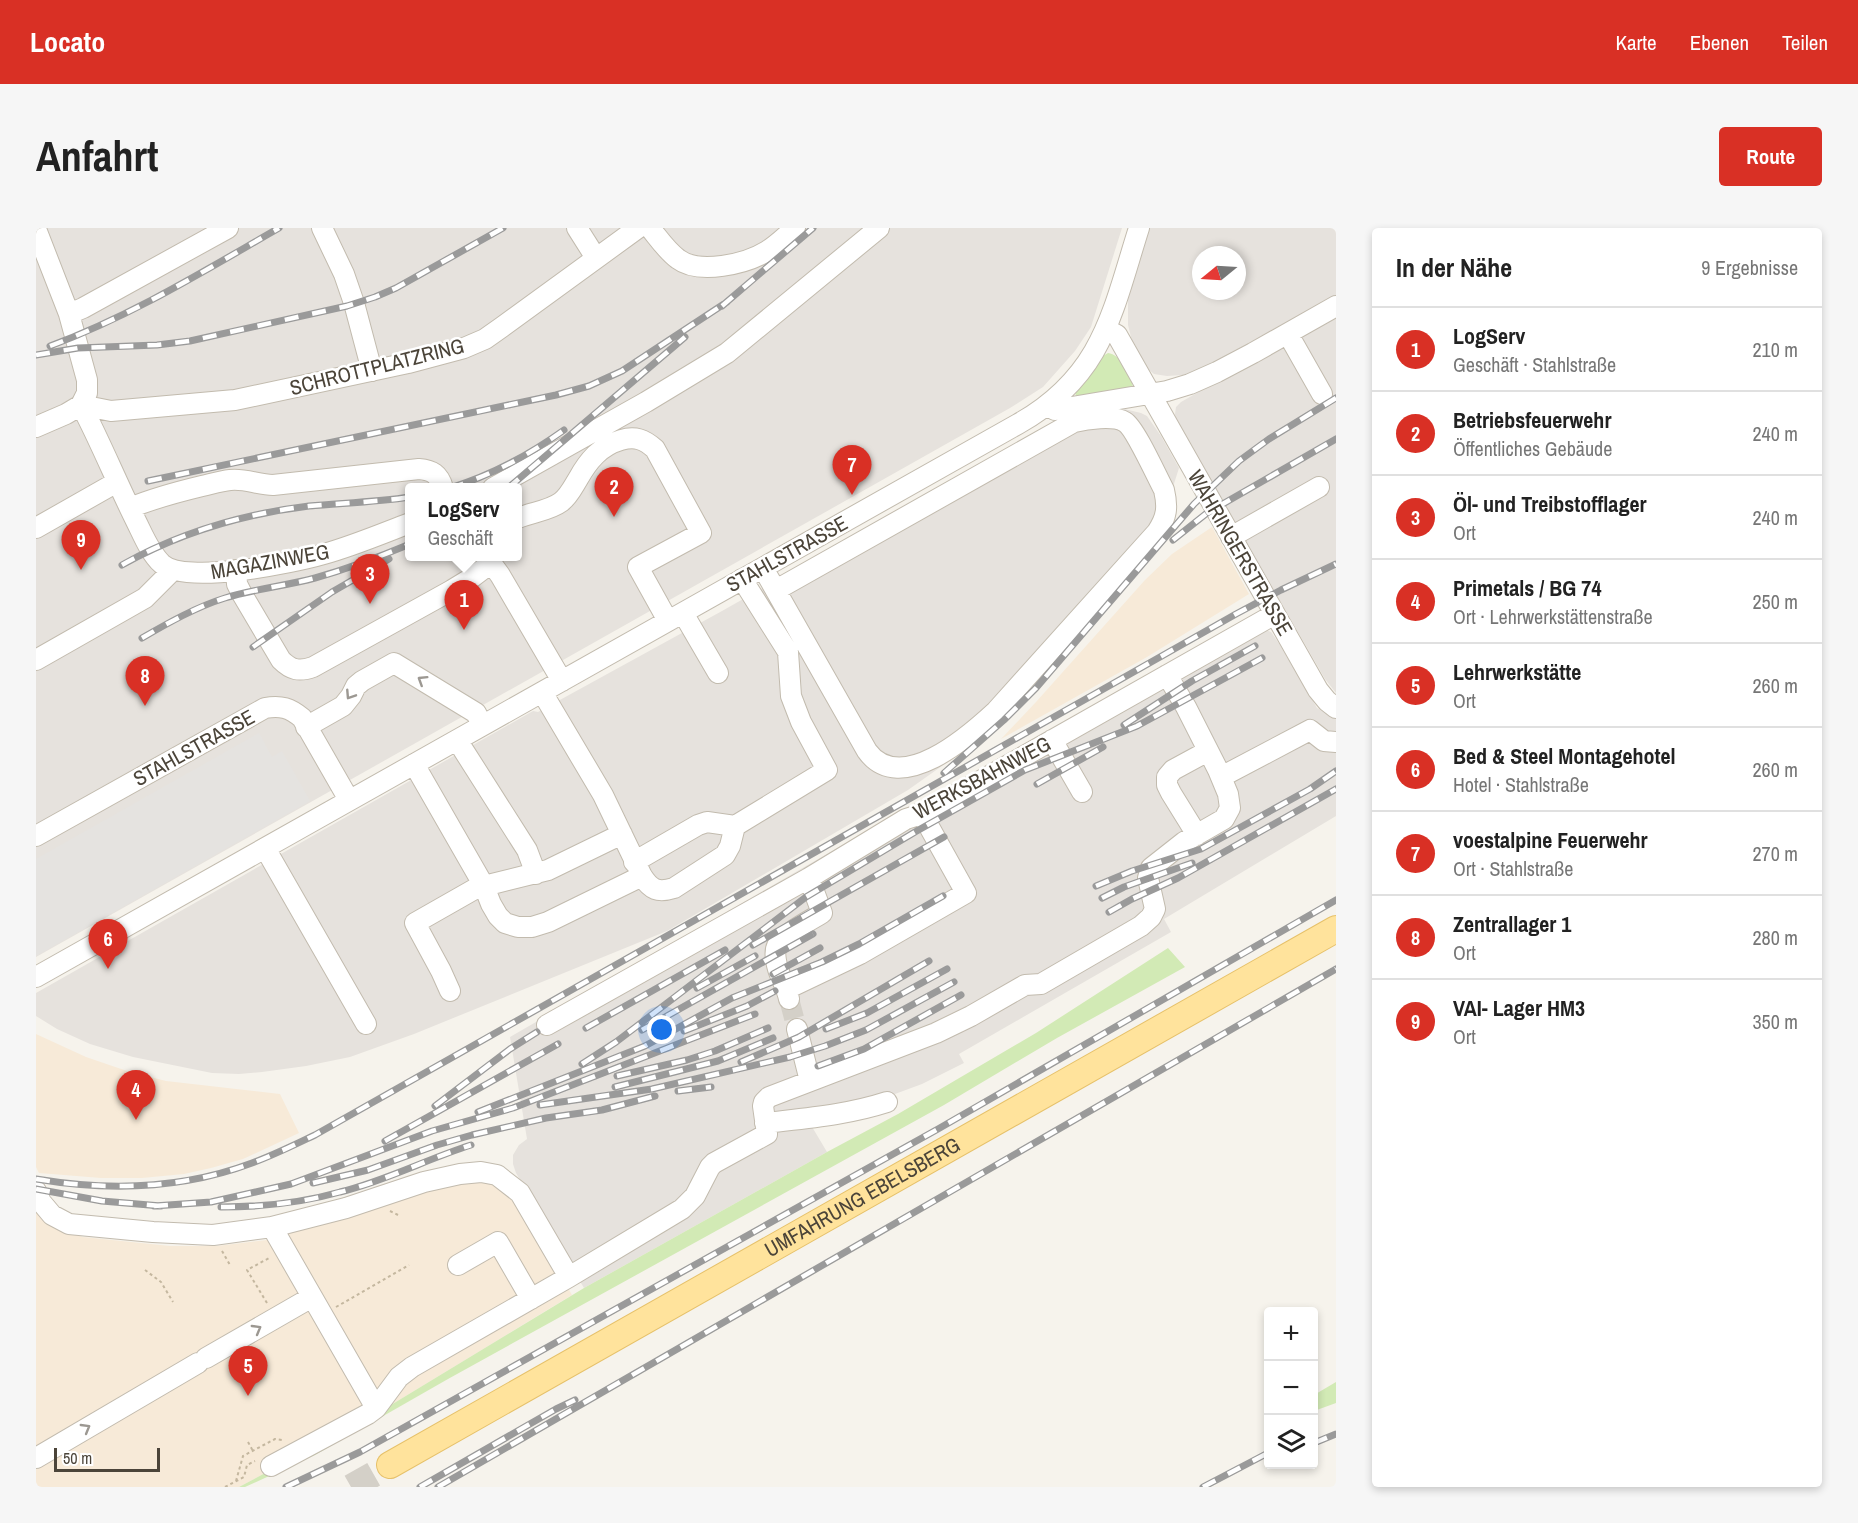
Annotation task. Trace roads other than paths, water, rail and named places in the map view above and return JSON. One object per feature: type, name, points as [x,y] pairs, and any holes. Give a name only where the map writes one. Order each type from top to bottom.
[{"type":"main road","name":"UMFAHRUNG EBELSBERG","points":[[390,1465],[1336,929]]},
{"type":"street","points":[[69,314],[228,228]]},
{"type":"street","points":[[322,228],[344,274],[372,371]]},
{"type":"street","points":[[577,228],[596,258]]},
{"type":"street","name":"SCHROTTPLATZRING","points":[[81,405],[111,411],[235,400],[372,371],[464,348],[484,339],[638,228]]},
{"type":"street","points":[[650,228],[678,259],[700,267],[714,267],[750,259],[765,252],[795,228]]},
{"type":"street","points":[[502,483],[636,408],[728,353],[879,228]]},
{"type":"street","name":"STAHLSTRASSE","points":[[36,977],[1048,406],[1082,371],[1093,355],[1106,329],[1139,228]]},
{"type":"street","points":[[36,229],[69,314],[87,380],[87,393],[81,405],[36,427]]},
{"type":"street","points":[[1048,406],[1055,410],[1167,391],[1190,384],[1217,372],[1336,306]]},
{"type":"street","name":"WAHRINGERSTRASSE","points":[[1106,329],[1117,335],[1318,690],[1336,708]]},
{"type":"street","points":[[1288,334],[1322,394]]},
{"type":"street","points":[[36,660],[145,597],[172,570],[156,558],[81,405]]},
{"type":"street","points":[[763,568],[874,760],[882,765],[896,767],[912,765],[927,761],[947,751],[996,711],[1157,532],[1164,522],[1167,502],[1164,490],[1130,426],[1118,419],[1074,422],[776,590]]},
{"type":"street","points":[[522,517],[555,506],[563,500],[571,491],[585,466],[607,446],[627,438],[637,438],[647,442],[655,449],[701,533],[638,567],[718,673]]},
{"type":"street","points":[[130,508],[161,496],[229,480],[273,485],[419,469],[429,470],[436,474],[440,483]]},
{"type":"street","points":[[36,528],[117,482]]},
{"type":"street","points":[[1231,537],[1319,487]]},
{"type":"street","name":"MAGAZINWEG","points":[[172,570],[198,573],[290,562],[355,545],[405,525]]},
{"type":"street","points":[[236,570],[237,584],[281,660],[288,667],[304,670],[452,590],[470,579],[488,561]]},
{"type":"street","points":[[490,561],[501,575],[562,681]]},
{"type":"street","points":[[414,764],[484,886],[498,916],[506,923],[518,927],[532,927],[549,922],[638,869],[698,825],[707,822],[735,826],[827,770],[801,722],[791,696],[788,652],[742,579]]},
{"type":"street","name":"WERKSBAHNWEG","points":[[547,1025],[809,878],[906,819],[922,814],[1275,614]]},
{"type":"street","points":[[306,727],[343,706],[356,686],[394,663],[476,713],[482,725]]},
{"type":"street","points":[[766,1129],[764,1102],[769,1097],[936,1033],[971,1016],[1025,984],[1041,984],[1141,927],[1151,917],[1155,909],[1148,878],[1151,868],[1184,842],[1224,819],[1230,808],[1228,794],[1221,777],[1167,675]]},
{"type":"street","points":[[542,692],[603,795],[638,869],[649,886],[656,891],[674,888],[725,855],[735,826]]},
{"type":"street","name":"STAHLSTRASSE","points":[[36,836],[265,708],[284,707],[302,718],[349,800]]},
{"type":"street","points":[[1221,777],[1310,730],[1324,741],[1336,742]]},
{"type":"street","points":[[457,740],[527,850],[536,874]]},
{"type":"street","points":[[1052,740],[1082,792]]},
{"type":"street","points":[[1197,835],[1171,793],[1167,785],[1167,777],[1173,770],[1208,751]]},
{"type":"street","points":[[809,878],[822,913],[782,939],[776,947],[777,968],[788,992],[795,985],[860,954],[966,894],[922,814]]},
{"type":"street","points":[[450,991],[415,922],[484,886],[548,870],[622,834]]},
{"type":"street","points":[[265,848],[366,1024]]},
{"type":"street","points":[[797,1029],[810,1082]]},
{"type":"street","points":[[271,1466],[376,1408],[394,1383],[412,1367],[682,1209],[696,1196],[714,1163],[766,1129],[862,1110],[887,1102]]},
{"type":"street","points":[[36,1191],[41,1202],[52,1215],[60,1220],[79,1225],[213,1235],[272,1227],[346,1208],[424,1182],[481,1172],[497,1175],[520,1193],[569,1277]]},
{"type":"street","points":[[272,1227],[376,1408]]},
{"type":"street","points":[[458,1265],[498,1242],[531,1299]]},
{"type":"street","points":[[36,1458],[312,1297]]},
{"type":"tunnel","points":[[789,999],[797,1029]]},
{"type":"tunnel","points":[[351,1487],[390,1465]]},
{"type":"railway","points":[[50,346],[138,307],[279,228]]},
{"type":"railway","points":[[36,355],[78,348],[157,345],[190,341],[347,306],[396,288],[503,228]]},
{"type":"railway","points":[[722,306],[813,228]]},
{"type":"railway","points":[[148,481],[556,395],[589,386],[622,371],[727,302]]},
{"type":"railway","points":[[514,483],[685,337]]},
{"type":"railway","points":[[944,773],[1036,688],[1194,504],[1239,461],[1269,439],[1336,398]]},
{"type":"railway","points":[[464,483],[510,464],[564,430]]},
{"type":"railway","points":[[1173,540],[1207,513],[1336,439]]},
{"type":"railway","points":[[122,565],[167,543],[236,519],[284,509],[405,498]]},
{"type":"railway","points":[[142,638],[182,616],[225,598],[304,581],[363,563],[405,546]]},
{"type":"railway","points":[[253,647],[332,592],[389,559]]},
{"type":"railway","points":[[36,1179],[118,1186],[172,1183],[226,1172],[292,1146],[1236,614],[1336,564]]},
{"type":"railway","points":[[1124,725],[1192,681],[1255,646]]},
{"type":"railway","points":[[582,1064],[616,1042],[806,897],[1025,770],[1137,726],[1262,658]]},
{"type":"railway","points":[[1037,784],[1103,747]]},
{"type":"railway","points":[[1096,886],[1132,871],[1201,849],[1310,789],[1336,771]]},
{"type":"railway","points":[[1109,912],[1178,878],[1336,789]]},
{"type":"railway","points":[[753,945],[944,837]]},
{"type":"railway","points":[[1102,898],[1124,887],[1192,863]]},
{"type":"railway","points":[[478,1112],[645,1046],[732,998],[822,962],[859,944],[943,896]]},
{"type":"railway","points":[[286,1487],[360,1452],[938,1129],[1336,900]]},
{"type":"railway","points":[[642,1030],[813,934]]},
{"type":"railway","points":[[773,974],[820,948]]},
{"type":"railway","points":[[586,1028],[725,950]]},
{"type":"railway","points":[[697,988],[755,956]]},
{"type":"railway","points":[[741,1062],[799,1037],[929,961]]},
{"type":"railway","points":[[826,1029],[867,1013],[947,969]]},
{"type":"railway","points":[[438,1487],[1336,969]]},
{"type":"railway","points":[[540,1105],[652,1089],[790,1057],[866,1030],[954,982]]},
{"type":"railway","points":[[684,1031],[747,1006],[775,991]]},
{"type":"railway","points":[[818,1066],[864,1049],[961,995]]},
{"type":"railway","points":[[154,1206],[211,1202],[291,1184],[432,1131],[513,1108],[755,1014]]},
{"type":"railway","points":[[617,1076],[687,1060],[715,1051],[768,1028]]},
{"type":"railway","points":[[435,1106],[510,1049],[537,1032]]},
{"type":"railway","points":[[615,1087],[718,1061],[773,1038]]},
{"type":"railway","points":[[385,1141],[558,1044]]},
{"type":"railway","points":[[678,1091],[711,1087]]},
{"type":"railway","points":[[313,1183],[368,1170],[472,1135],[546,1118],[602,1110],[655,1096]]},
{"type":"railway","points":[[221,1207],[281,1204],[325,1196],[373,1182],[471,1145]]},
{"type":"railway","points":[[36,1189],[102,1201],[161,1206]]},
{"type":"railway","points":[[420,1487],[575,1400]]},
{"type":"railway","points":[[1318,1441],[1336,1434]]},
{"type":"railway","points":[[1203,1487],[1264,1455]]},
{"type":"place","name":"voestalpine Feuerwehr","points":[[852,495]]},
{"type":"place","name":"Betriebsfeuerwehr","points":[[614,517]]},
{"type":"place","name":"VAI- Lager HM3","points":[[81,570]]},
{"type":"place","name":"Öl- und Treibstofflager","points":[[370,604]]},
{"type":"place","name":"LogServ","points":[[464,630]]},
{"type":"place","name":"Zentrallager 1","points":[[145,706]]},
{"type":"place","name":"Bed & Steel Montagehotel","points":[[108,969]]},
{"type":"place","name":"Primetals / BG 74","points":[[136,1120]]},
{"type":"place","name":"Lehrwerkstätte","points":[[248,1396]]}]
